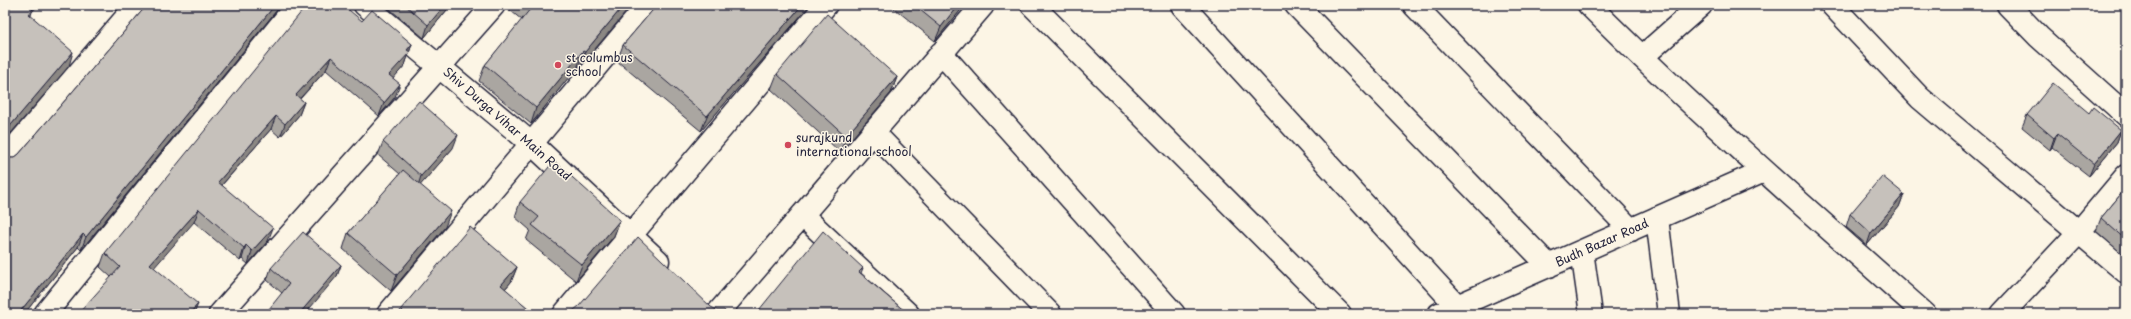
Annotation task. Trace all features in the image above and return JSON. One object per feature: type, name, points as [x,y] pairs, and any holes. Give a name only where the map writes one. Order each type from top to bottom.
[{"type":"street","points":[[5,159],[137,5]]},
{"type":"street","points":[[45,314],[297,5]]},
{"type":"street","name":"Shiv Durga Vihar Main Road","points":[[365,5],[532,144],[632,235],[675,277]]},
{"type":"street","points":[[220,314],[440,68],[494,5]]},
{"type":"street","points":[[388,314],[648,5]]},
{"type":"street","points":[[564,314],[826,5]]},
{"type":"street","points":[[711,310],[802,214],[983,5]]},
{"type":"street","points":[[1032,5],[1340,314]]},
{"type":"street","points":[[1182,5],[1448,310]]},
{"type":"street","points":[[1296,5],[1549,266]]},
{"type":"street","points":[[1414,5],[1631,230]]},
{"type":"street","points":[[1590,5],[1642,57],[1764,171],[1925,314]]},
{"type":"street","points":[[1642,57],[1701,5]]},
{"type":"street","points":[[1832,5],[1920,98],[2126,272]]},
{"type":"street","points":[[2008,5],[2039,37],[2126,115]]},
{"type":"street","points":[[941,53],[1174,314]]},
{"type":"street","points":[[873,132],[1050,314]]},
{"type":"street","name":"Budh Bazar Road","points":[[1448,310],[1764,171]]},
{"type":"street","points":[[2002,314],[2079,232],[2126,176]]},
{"type":"street","points":[[802,214],[908,314]]},
{"type":"street","points":[[1657,218],[1669,314]]},
{"type":"street","points":[[1582,251],[1591,314]]},
{"type":"building","points":[[5,5],[32,5],[30,7],[33,9],[29,14],[73,52],[5,132]]},
{"type":"building","points":[[147,5],[275,5],[86,237],[83,234],[18,314],[5,314],[5,157],[14,158],[19,154]]},
{"type":"building","points":[[307,5],[343,5],[362,21],[372,10],[412,44],[407,50],[410,52],[389,75],[400,84],[384,103],[331,57],[296,95],[304,102],[285,124],[276,116],[218,182],[273,228],[252,251],[246,245],[244,248],[199,209],[150,264],[198,304],[189,314],[78,314],[120,267],[105,253]]},
{"type":"building","points":[[405,5],[445,5],[428,25]]},
{"type":"building","points":[[527,5],[624,5],[585,52],[583,51],[536,108],[485,65],[531,8]]},
{"type":"building","points":[[657,5],[802,5],[707,116],[623,45]]},
{"type":"building","points":[[914,5],[958,5],[941,27]]},
{"type":"building","points":[[827,14],[897,77],[846,136],[777,74]]},
{"type":"building","points":[[2053,83],[2089,113],[2093,107],[2121,130],[2094,164],[2057,134],[2054,138],[2027,115]]},
{"type":"building","points":[[419,101],[458,135],[421,176],[383,142]]},
{"type":"building","points":[[554,161],[620,220],[582,265],[532,225],[539,217],[520,202]]},
{"type":"building","points":[[403,170],[451,211],[397,275],[348,233]]},
{"type":"building","points":[[1882,176],[1904,194],[1871,233],[1850,214]]},
{"type":"building","points":[[2126,188],[2126,240],[2101,218]]},
{"type":"building","points":[[470,227],[517,267],[501,285],[535,314],[400,314],[403,311],[401,309]]},
{"type":"building","points":[[823,231],[863,268],[859,272],[908,314],[764,314],[759,310]]},
{"type":"building","points":[[303,232],[341,265],[299,314],[265,314],[289,284],[271,268]]},
{"type":"building","points":[[638,237],[711,307],[717,310],[724,310],[727,314],[565,314],[579,306]]},
{"type":"place","name":"st columbus school","points":[[558,65]]},
{"type":"place","name":"surajkund international school","points":[[788,145]]}]
